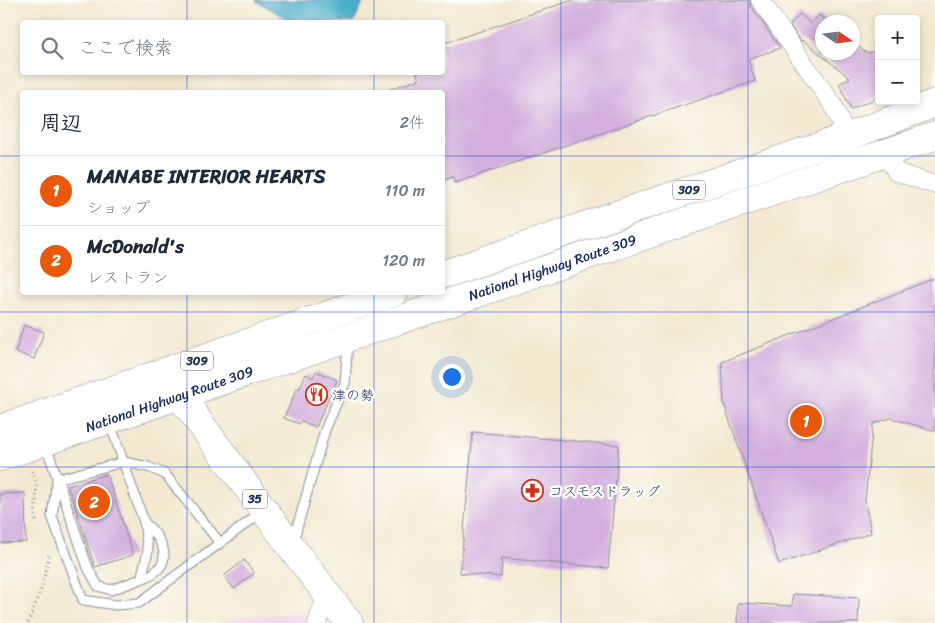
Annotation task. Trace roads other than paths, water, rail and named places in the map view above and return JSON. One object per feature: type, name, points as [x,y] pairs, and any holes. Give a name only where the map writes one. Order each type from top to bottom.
[{"type":"main road","name":"309","points":[[445,274],[847,137],[935,103]]},
{"type":"main road","name":"National Highway Route 309","points":[[0,457],[935,136]]},
{"type":"main road","name":"National Highway Route 309","points":[[0,429],[385,295]]},
{"type":"main road","name":"35","points":[[169,371],[180,396],[349,623]]},
{"type":"street","points":[[760,0],[833,104],[847,137]]},
{"type":"street","points":[[886,153],[896,172],[935,184]]},
{"type":"street","points":[[317,623],[327,594]]},
{"type":"lane","points":[[292,548],[325,430],[345,383],[348,338]]},
{"type":"lane","points":[[110,420],[144,522],[148,550],[141,579]]},
{"type":"lane","points":[[36,445],[57,478],[88,568],[98,586],[110,590],[152,576],[163,564],[165,549],[156,532],[144,522]]},
{"type":"lane","points":[[57,478],[124,462],[148,467],[164,474],[220,543]]},
{"type":"lane","points":[[57,478],[52,516],[83,600],[116,605],[139,604],[264,511]]},
{"type":"water","points":[[255,0],[364,0],[355,20],[289,20]]},
{"type":"place","name":"津の勢","points":[[316,395]]},
{"type":"place","name":"MANABE INTERIOR HEARTS","points":[[806,421]]},
{"type":"place","name":"コスモスドラッグ","points":[[533,491]]},
{"type":"place","name":"McDonald's","points":[[94,502]]}]
